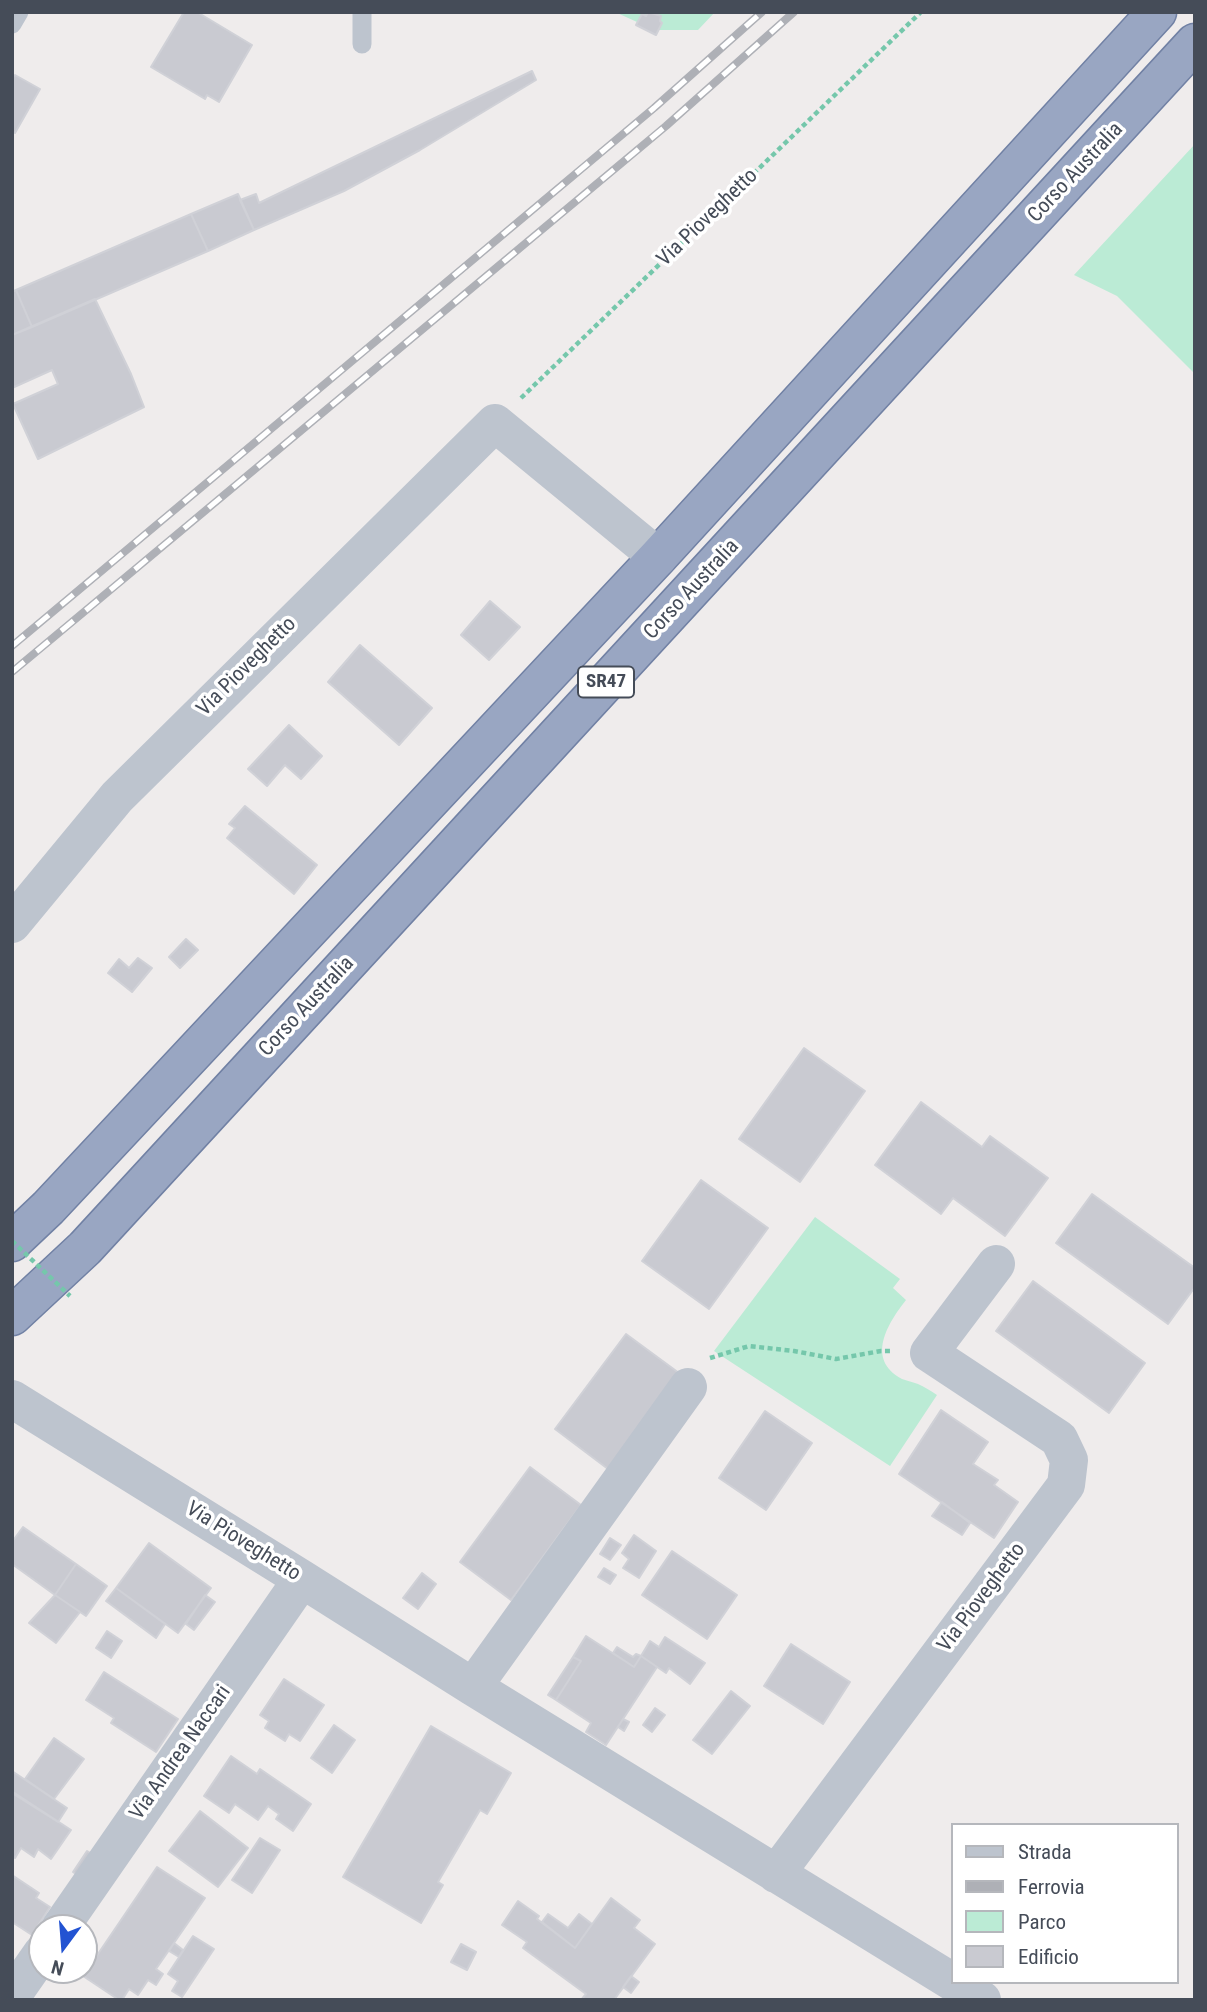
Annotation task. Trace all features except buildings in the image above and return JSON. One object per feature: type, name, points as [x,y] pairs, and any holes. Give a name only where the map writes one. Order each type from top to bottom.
[{"type":"highway","name":"SR47","points":[[12,1242],[58,1198],[658,557],[1157,12]]},
{"type":"highway","name":"Corso Australia","points":[[12,1316],[85,1248],[1195,43]]},
{"type":"street","points":[[495,423],[658,557]]},
{"type":"street","name":"Via Pioveghetto","points":[[12,924],[117,797],[495,423]]},
{"type":"street","points":[[929,1353],[996,1264]]},
{"type":"street","name":"Via Pioveghetto","points":[[776,1874],[1066,1485],[1069,1460],[1059,1439],[929,1353]]},
{"type":"street","points":[[473,1687],[688,1387]]},
{"type":"street","name":"Via Pioveghetto","points":[[12,1399],[951,1981]]},
{"type":"street","name":"Via Andrea Naccari","points":[[70,1914],[302,1578]]},
{"type":"street","points":[[12,1996],[28,1973]]},
{"type":"street","name":"Via Pioveghetto","points":[[956,1984],[982,2000]]},
{"type":"lane","points":[[12,24],[19,12]]},
{"type":"lane","points":[[362,12],[362,44]]},
{"type":"path","name":"Via Pioveghetto","points":[[495,423],[921,12]]},
{"type":"path","points":[[12,1242],[71,1296]]},
{"type":"path","points":[[688,1387],[711,1357],[749,1346],[794,1350],[836,1359],[881,1351],[929,1353]]},
{"type":"green space","points":[[615,12],[715,12],[698,30],[659,30],[656,35]]},
{"type":"green space","points":[[1195,144],[1195,374],[1117,296],[1074,275]]},
{"type":"green space","points":[[815,1217],[900,1279],[893,1288],[906,1300],[883,1341],[884,1361],[891,1371],[902,1379],[921,1385],[937,1395],[890,1466],[714,1351]]},
{"type":"railway","points":[[12,646],[654,108],[762,12]]},
{"type":"railway","points":[[12,672],[666,126],[794,12]]}]
